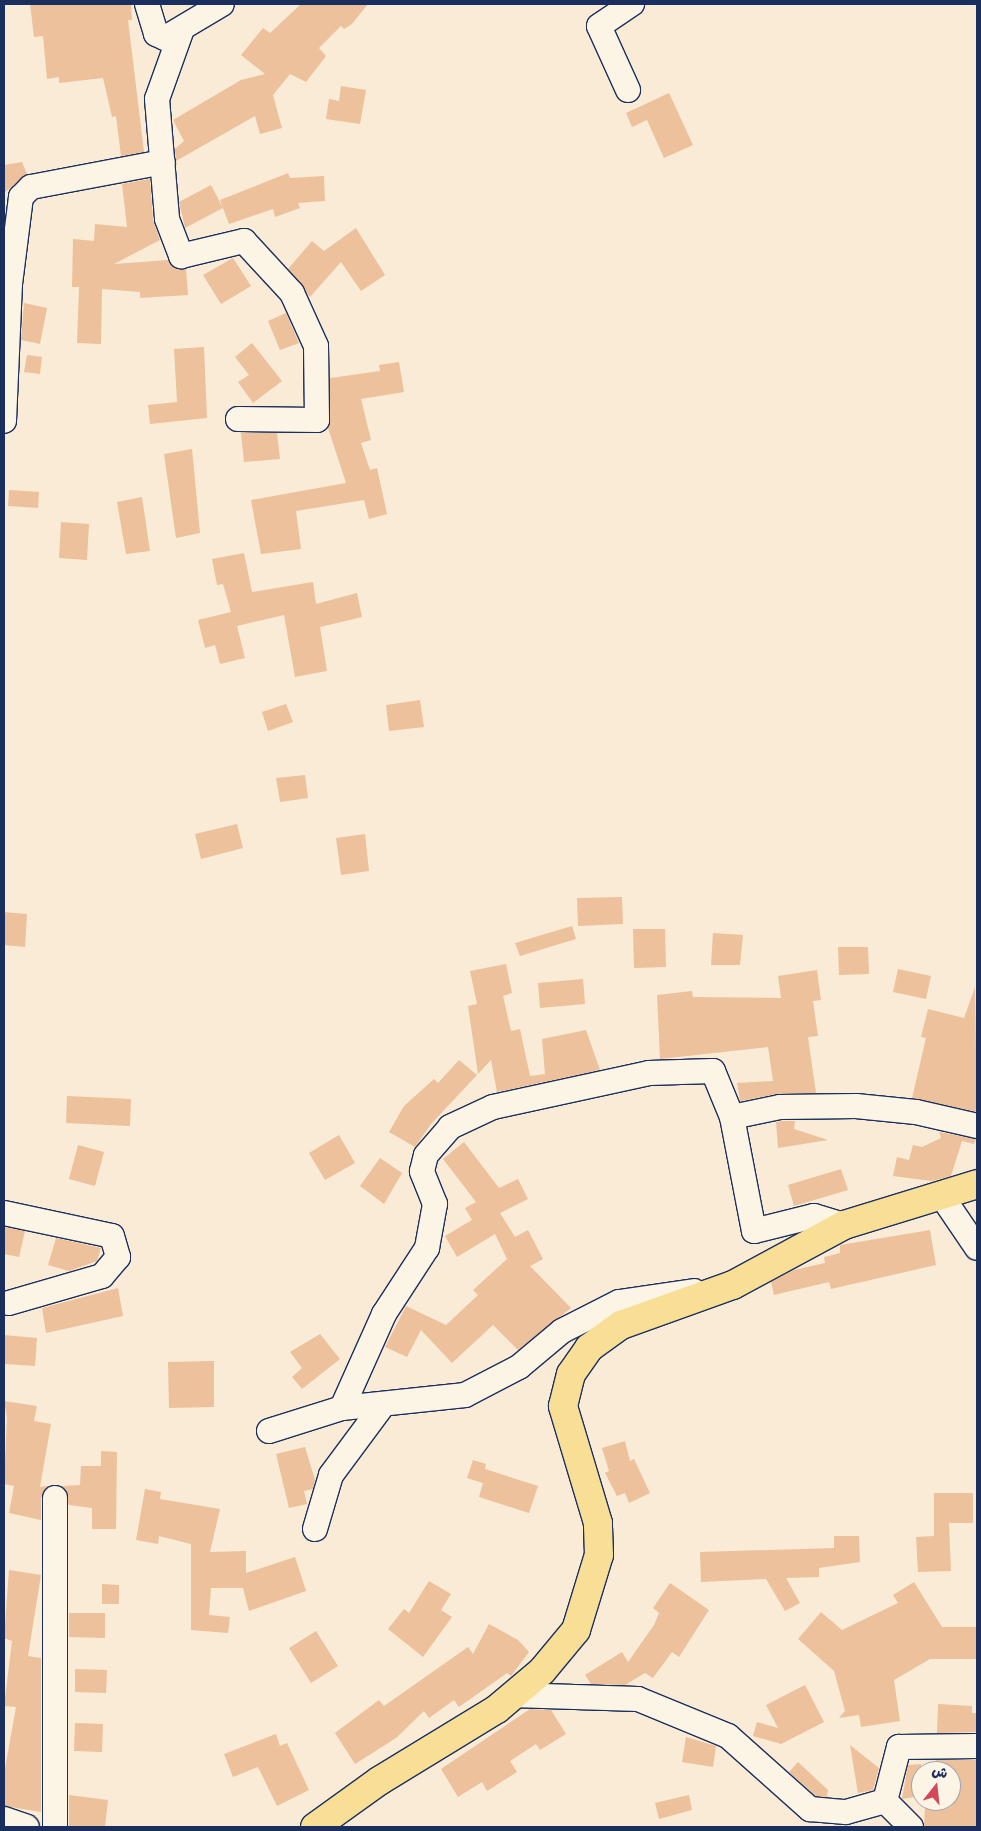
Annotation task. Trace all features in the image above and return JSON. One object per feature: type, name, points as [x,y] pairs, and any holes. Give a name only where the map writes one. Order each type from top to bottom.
[{"type":"main road","points":[[314,1827],[512,1695],[542,1671],[576,1630],[599,1555],[598,1523],[564,1406],[571,1374],[589,1348],[621,1325],[733,1285],[844,1225],[886,1210],[943,1198],[977,1184]]},
{"type":"street","points":[[147,4],[156,34],[165,38],[181,32],[222,4]]},
{"type":"street","points":[[628,90],[599,26],[632,4]]},
{"type":"street","points":[[181,32],[157,99],[167,219],[181,256],[244,241],[292,293],[316,346],[316,420],[238,419]]},
{"type":"street","points":[[4,421],[12,196],[31,187],[163,162]]},
{"type":"street","points":[[342,1408],[384,1314],[427,1248],[435,1204],[422,1170],[426,1155],[450,1127],[493,1107],[658,1073],[713,1071],[732,1116],[754,1232],[814,1216],[844,1225]]},
{"type":"street","points":[[732,1116],[780,1107],[856,1106],[916,1112],[977,1126]]},
{"type":"street","points":[[943,1198],[977,1248]]},
{"type":"street","points":[[4,1213],[112,1236],[118,1257],[102,1276],[9,1304]]},
{"type":"street","points":[[269,1431],[342,1408],[465,1395],[518,1367],[562,1331],[619,1302],[733,1285]]},
{"type":"street","points":[[315,1528],[331,1475],[383,1404]]},
{"type":"street","points":[[55,1498],[55,1827]]},
{"type":"street","points":[[512,1695],[638,1699],[728,1736],[810,1809],[846,1812],[885,1801]]},
{"type":"street","points":[[885,1801],[899,1747],[977,1746]]},
{"type":"street","points":[[885,1801],[911,1827]]},
{"type":"street","points":[[4,1819],[28,1827]]},
{"type":"building","points":[[30,4],[131,4],[132,20],[128,20],[144,152],[121,156],[116,116],[112,117],[103,78],[59,83],[59,77],[47,79],[43,36],[34,37]]},
{"type":"building","points":[[301,4],[368,4],[352,24],[344,29],[341,26],[319,48],[326,56],[306,82],[290,74],[273,95],[282,128],[260,134],[255,116],[176,161],[175,149],[184,141],[173,120],[241,80],[265,74],[241,55],[263,28],[270,33]]},
{"type":"building","points":[[341,86],[366,90],[360,124],[326,119],[329,99],[339,101]]},
{"type":"building","points":[[669,93],[693,145],[664,158],[647,120],[632,127],[626,113]]},
{"type":"building","points":[[22,162],[27,174],[4,193],[4,165]]},
{"type":"building","points":[[288,173],[290,178],[324,176],[325,201],[298,203],[300,208],[275,217],[273,209],[229,224],[220,200]]},
{"type":"building","points":[[150,179],[153,220],[160,240],[114,264],[168,260],[177,269],[186,269],[188,295],[140,298],[140,292],[102,289],[101,344],[77,343],[79,287],[72,287],[73,239],[94,241],[95,224],[127,227],[122,184]]},
{"type":"building","points":[[211,185],[223,208],[185,228],[179,202]]},
{"type":"building","points":[[356,228],[385,275],[361,291],[341,262],[310,297],[288,269],[312,241],[324,251]]},
{"type":"building","points":[[233,258],[251,286],[221,304],[203,275]]},
{"type":"building","points":[[24,303],[47,308],[40,344],[21,340]]},
{"type":"building","points":[[286,313],[299,343],[280,350],[268,321]]},
{"type":"building","points":[[252,343],[282,381],[253,403],[238,382],[249,375],[235,357]]},
{"type":"building","points":[[204,347],[207,418],[150,424],[148,405],[177,402],[174,349]]},
{"type":"building","points":[[27,355],[42,357],[40,374],[24,372]]},
{"type":"building","points":[[399,362],[404,392],[361,399],[371,440],[361,443],[370,470],[377,468],[387,514],[369,519],[364,500],[296,511],[301,549],[261,554],[251,500],[346,483],[328,428],[330,378],[380,371],[379,365]]},
{"type":"building","points":[[241,433],[277,433],[280,459],[244,462]]},
{"type":"building","points":[[192,449],[200,533],[176,538],[164,454]]},
{"type":"building","points":[[9,490],[39,492],[38,508],[8,506]]},
{"type":"building","points":[[142,497],[150,551],[126,554],[117,502]]},
{"type":"building","points":[[61,522],[89,524],[87,560],[59,558]]},
{"type":"building","points":[[244,553],[252,592],[313,582],[316,604],[357,593],[362,617],[320,627],[327,671],[295,677],[284,615],[237,626],[245,658],[220,664],[215,645],[205,648],[198,620],[231,612],[223,584],[217,585],[212,559]]},
{"type":"building","points":[[420,700],[424,727],[389,731],[386,705]]},
{"type":"building","points":[[286,704],[293,722],[268,731],[262,712]]},
{"type":"building","points":[[305,775],[308,798],[280,802],[276,778]]},
{"type":"building","points":[[237,824],[243,848],[201,859],[195,834]]},
{"type":"building","points":[[365,834],[369,871],[341,875],[336,838]]},
{"type":"building","points":[[622,897],[623,924],[578,926],[577,898]]},
{"type":"building","points":[[4,912],[27,914],[25,947],[4,945]]},
{"type":"building","points":[[572,926],[576,939],[520,956],[515,943]]},
{"type":"building","points":[[633,929],[665,929],[666,967],[634,968]]},
{"type":"building","points":[[713,933],[743,935],[740,965],[711,965]]},
{"type":"building","points":[[838,947],[868,947],[869,974],[839,975]]},
{"type":"building","points":[[506,964],[512,993],[503,996],[511,1031],[520,1029],[530,1076],[545,1074],[542,1039],[586,1030],[600,1070],[497,1092],[491,1060],[478,1074],[468,1006],[477,1004],[470,971]]},
{"type":"building","points":[[898,969],[931,976],[926,999],[893,992]]},
{"type":"building","points":[[817,970],[821,1000],[813,1001],[818,1036],[808,1037],[816,1093],[777,1094],[740,1101],[737,1083],[773,1081],[768,1047],[660,1059],[657,995],[692,991],[693,997],[781,998],[778,976]]},
{"type":"building","points":[[583,979],[585,1004],[540,1008],[538,983]]},
{"type":"building","points":[[975,987],[977,1112],[912,1098],[926,1038],[921,1037],[928,1009],[964,1018]]},
{"type":"building","points":[[459,1060],[477,1075],[431,1124],[415,1147],[389,1132],[404,1106],[434,1079],[438,1083]]},
{"type":"building","points":[[67,1096],[131,1099],[130,1126],[66,1123]]},
{"type":"building","points":[[795,1121],[794,1129],[828,1140],[778,1148],[776,1122]]},
{"type":"building","points":[[939,1132],[976,1139],[974,1144],[962,1141],[951,1176],[932,1181],[893,1176],[897,1157],[909,1160],[913,1145],[922,1147],[941,1138]]},
{"type":"building","points":[[339,1135],[355,1163],[325,1180],[309,1153]]},
{"type":"building","points":[[464,1142],[499,1188],[518,1179],[528,1199],[500,1213],[515,1237],[528,1230],[543,1259],[530,1266],[571,1308],[518,1350],[493,1325],[452,1363],[421,1330],[407,1357],[385,1347],[406,1306],[446,1325],[478,1295],[473,1290],[507,1259],[495,1234],[457,1257],[445,1236],[472,1220],[465,1208],[476,1202],[443,1159]]},
{"type":"building","points":[[78,1145],[104,1152],[95,1186],[69,1179]]},
{"type":"building","points":[[380,1158],[402,1173],[384,1204],[360,1186]]},
{"type":"building","points":[[841,1169],[848,1190],[794,1206],[788,1185]]},
{"type":"building","points":[[4,1227],[25,1231],[19,1257],[4,1254]]},
{"type":"building","points":[[930,1230],[936,1265],[831,1289],[829,1282],[774,1295],[771,1282],[794,1270],[825,1263],[824,1257],[840,1253],[840,1245]]},
{"type":"building","points":[[56,1238],[101,1248],[97,1261],[69,1271],[48,1265]]},
{"type":"building","points":[[118,1288],[123,1316],[46,1333],[42,1308]]},
{"type":"building","points":[[320,1334],[340,1359],[302,1389],[292,1377],[302,1368],[290,1352]]},
{"type":"building","points":[[4,1335],[37,1338],[35,1366],[4,1364]]},
{"type":"building","points":[[214,1361],[214,1407],[169,1408],[168,1362]]},
{"type":"building","points":[[4,1401],[37,1406],[34,1421],[51,1424],[40,1487],[48,1486],[41,1498],[41,1520],[9,1513],[14,1486],[4,1484],[7,1418]]},
{"type":"building","points":[[625,1441],[630,1461],[634,1459],[650,1493],[629,1503],[625,1493],[617,1496],[605,1473],[609,1471],[602,1448]]},
{"type":"building","points":[[305,1447],[315,1480],[313,1489],[304,1491],[307,1504],[289,1508],[276,1454]]},
{"type":"building","points":[[101,1451],[117,1452],[116,1529],[92,1529],[92,1508],[69,1505],[61,1486],[80,1485],[81,1466],[101,1466]]},
{"type":"building","points":[[473,1460],[486,1464],[485,1469],[538,1486],[529,1513],[479,1497],[483,1483],[467,1478]]},
{"type":"building","points":[[145,1489],[161,1492],[160,1499],[220,1509],[210,1552],[246,1551],[246,1573],[295,1557],[306,1591],[249,1611],[243,1588],[211,1588],[209,1615],[230,1617],[228,1633],[191,1630],[191,1544],[159,1536],[158,1544],[136,1540]]},
{"type":"building","points":[[934,1493],[973,1493],[973,1523],[949,1523],[951,1571],[918,1572],[916,1537],[934,1536]]},
{"type":"building","points":[[834,1536],[859,1536],[860,1562],[819,1568],[819,1577],[786,1578],[800,1603],[785,1611],[766,1579],[701,1582],[700,1552],[834,1548]]},
{"type":"building","points":[[9,1570],[41,1575],[28,1656],[41,1658],[41,1812],[4,1806],[4,1774],[16,1707],[4,1706],[12,1641],[4,1638]]},
{"type":"building","points":[[429,1581],[451,1594],[441,1610],[452,1617],[423,1657],[388,1629],[404,1609],[409,1613]]},
{"type":"building","points":[[914,1582],[942,1627],[977,1627],[977,1659],[930,1659],[894,1680],[900,1721],[861,1727],[859,1715],[839,1718],[845,1711],[834,1671],[798,1639],[821,1612],[842,1630],[898,1603],[893,1595]]},
{"type":"building","points":[[670,1583],[709,1610],[679,1657],[672,1652],[653,1678],[645,1673],[625,1685],[591,1684],[585,1675],[622,1652],[628,1662],[654,1625],[659,1613],[653,1608]]},
{"type":"building","points":[[102,1584],[119,1585],[119,1604],[102,1604]]},
{"type":"building","points":[[69,1613],[105,1613],[105,1638],[69,1637]]},
{"type":"building","points":[[489,1624],[518,1640],[529,1652],[511,1676],[507,1673],[459,1707],[454,1700],[429,1718],[424,1711],[396,1738],[355,1764],[335,1733],[379,1700],[384,1706],[468,1647],[473,1654]]},
{"type":"building","points":[[316,1631],[338,1666],[311,1683],[289,1648]]},
{"type":"building","points":[[75,1669],[107,1670],[106,1693],[75,1692]]},
{"type":"building","points":[[805,1685],[824,1722],[781,1744],[753,1736],[757,1722],[778,1728],[766,1705]]},
{"type":"building","points":[[938,1704],[972,1706],[972,1713],[977,1713],[977,1732],[937,1733]]},
{"type":"building","points":[[530,1709],[551,1710],[566,1734],[540,1750],[536,1744],[510,1761],[517,1772],[487,1791],[482,1782],[458,1797],[441,1769]]},
{"type":"building","points":[[75,1723],[103,1724],[102,1752],[74,1751]]},
{"type":"building","points":[[276,1734],[280,1746],[287,1743],[309,1790],[277,1806],[258,1767],[233,1777],[224,1754]]},
{"type":"building","points":[[686,1737],[716,1746],[713,1767],[682,1762]]},
{"type":"building","points":[[850,1745],[879,1768],[873,1790],[858,1793]]},
{"type":"building","points":[[977,1760],[977,1827],[924,1827],[925,1811],[961,1811],[961,1761],[936,1761]]},
{"type":"building","points":[[798,1762],[828,1790],[827,1797],[816,1796],[789,1772]]},
{"type":"building","points":[[908,1765],[911,1765],[911,1798],[902,1799]]},
{"type":"building","points":[[69,1795],[108,1800],[105,1827],[69,1827]]},
{"type":"building","points":[[689,1795],[692,1810],[659,1819],[655,1803]]}]
